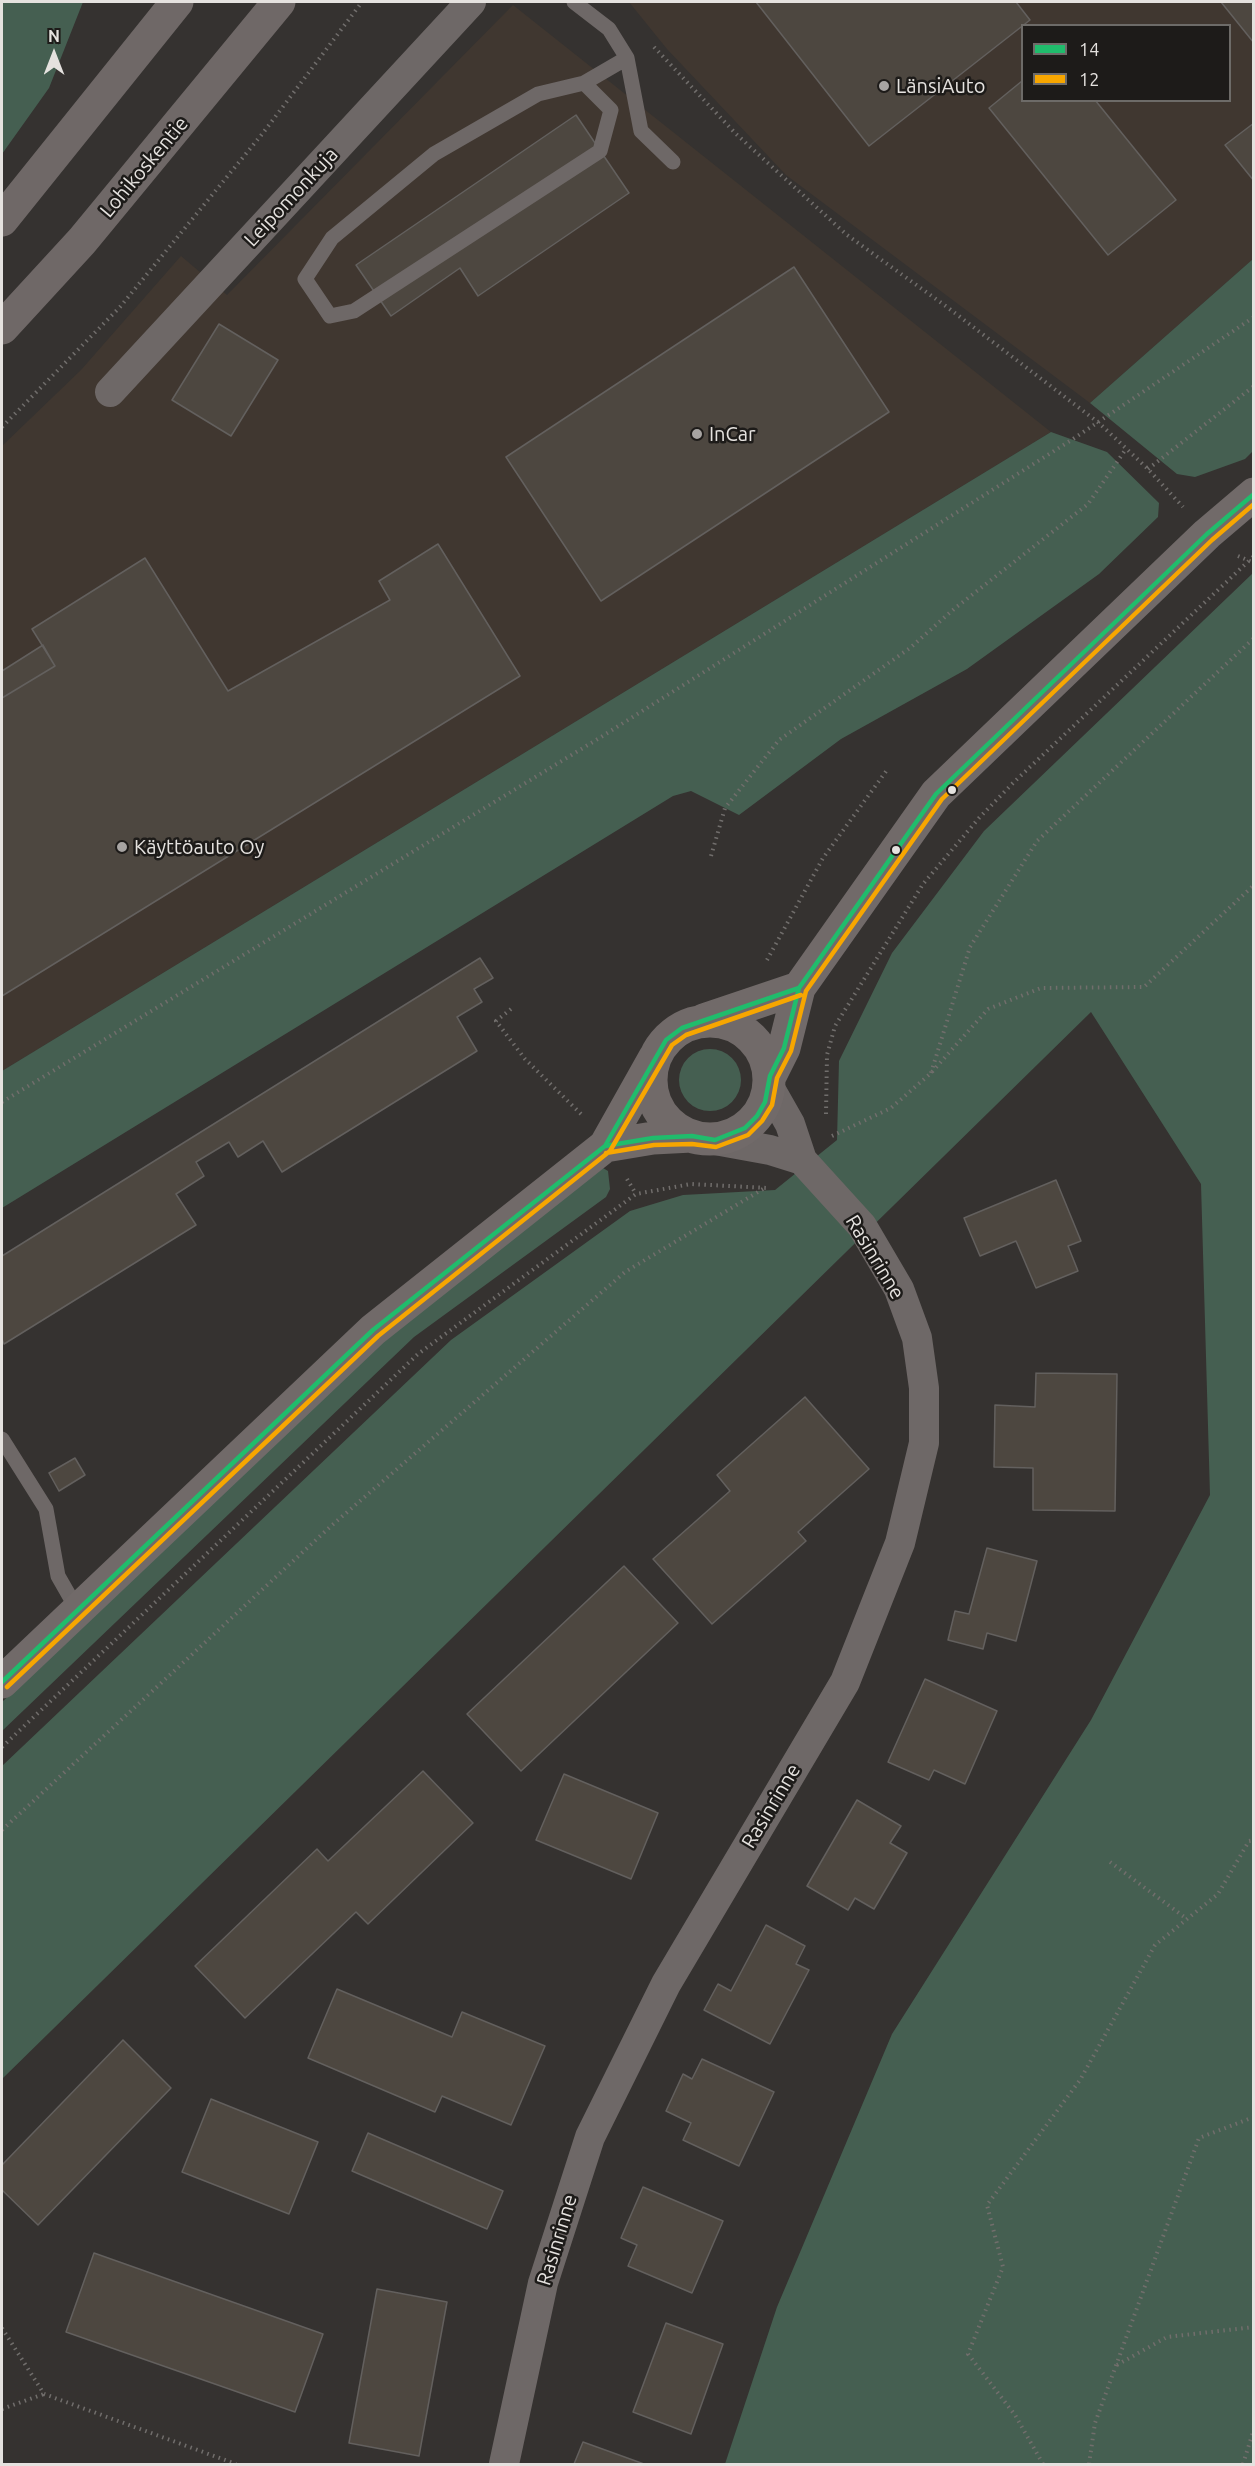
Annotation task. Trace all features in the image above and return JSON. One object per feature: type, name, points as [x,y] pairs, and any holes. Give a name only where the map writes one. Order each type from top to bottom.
[{"type":"main road","points":[[2,220],[177,2]]},
{"type":"main road","name":"Lohikoskentie","points":[[2,328],[82,241],[279,2]]},
{"type":"street","name":"Leipomonkuja","points":[[110,392],[471,2]]},
{"type":"street","points":[[605,1146],[653,1138],[731,1136],[745,1128],[757,1116],[765,1102],[770,1081],[784,1048],[799,988],[936,794],[1207,534],[1254,494]]},
{"type":"street","points":[[2,1682],[373,1330],[605,1146],[666,1040],[682,1028],[799,988]]},
{"type":"street","points":[[701,1021],[720,1021],[739,1028],[754,1040],[765,1057],[770,1081]]},
{"type":"street","points":[[655,1057],[651,1077],[652,1096],[661,1114],[675,1128],[703,1138],[770,1150],[812,1150]]},
{"type":"street","name":"Rasinrinne","points":[[504,2464],[543,2283],[590,2137],[666,1984],[844,1682],[900,1543],[924,1443],[924,1388],[917,1338],[898,1289],[862,1226],[812,1150],[790,1124],[770,1081]]},
{"type":"lane","points":[[574,2],[609,29],[627,58],[641,131],[673,162]]},
{"type":"lane","points":[[584,83],[611,110],[600,151],[354,311],[330,316],[304,279],[332,238],[434,154],[538,94],[584,83],[627,58]]},
{"type":"lane","points":[[2,1439],[46,1509],[58,1576],[78,1611]]},
{"type":"path","points":[[2,427],[120,307],[263,133],[362,2]]},
{"type":"path","points":[[652,44],[736,134],[847,236],[947,307],[1099,423],[1148,469],[1207,534],[1246,562],[1254,563]]},
{"type":"path","points":[[2,1102],[601,737],[1099,423],[1254,316]]},
{"type":"path","points":[[1148,469],[1254,386]]},
{"type":"path","points":[[711,856],[725,808],[779,740],[910,648],[954,609],[1088,504],[1126,448]]},
{"type":"path","points":[[931,1073],[970,947],[1037,841],[1254,638]]},
{"type":"path","points":[[764,966],[823,858],[887,770]]},
{"type":"path","points":[[812,1150],[891,1108],[931,1073],[988,1010],[1041,988],[1144,987],[1254,885]]},
{"type":"path","points":[[511,1009],[496,1021],[525,1059],[592,1125],[636,1194]]},
{"type":"path","points":[[2,1830],[331,1526],[625,1272],[764,1189]]},
{"type":"path","points":[[1043,2464],[1015,2415],[968,2354],[1003,2267],[987,2205],[1080,2080],[1155,1945],[1218,1894],[1249,1840],[1254,1840]]},
{"type":"path","points":[[1110,1862],[1187,1919]]},
{"type":"path","points":[[1089,2464],[1095,2424],[1199,2139],[1254,2117]]},
{"type":"path","points":[[1116,2365],[1167,2337],[1254,2327]]},
{"type":"path","points":[[2,2328],[44,2394],[236,2464]]},
{"type":"path","points":[[2,2409],[44,2394]]},
{"type":"path","points":[[1243,2464],[1254,2429]]},
{"type":"shaded area","points":[[629,2],[1253,2],[1253,259],[1090,403],[786,175],[667,49]]},
{"type":"shaded area","points":[[513,5],[1051,432],[2,1071],[2,446],[81,370],[181,256],[227,295]]},
{"type":"green space","points":[[2,2],[83,2],[49,88],[2,154]]},
{"type":"green space","points":[[1253,259],[1253,451],[1245,459],[1195,477],[1177,474],[1090,403]]},
{"type":"green space","points":[[1051,432],[1107,452],[1159,503],[1158,517],[1099,574],[967,669],[841,739],[739,815],[691,791],[673,796],[2,1208],[2,1071]]},
{"type":"green space","points":[[1253,573],[1253,2464],[725,2464],[777,2307],[892,2034],[1091,1720],[1210,1495],[1201,1184],[1091,1012],[2,2079],[2,1766],[451,1340],[630,1211],[683,1195],[775,1190],[837,1140],[839,1061],[892,953],[984,831]]},
{"type":"green space","points":[[704,1049],[716,1049],[732,1058],[739,1068],[741,1080],[739,1092],[732,1102],[716,1111],[704,1111],[693,1106],[684,1097],[679,1086],[679,1074],[684,1063],[693,1054]]},
{"type":"green space","points":[[603,1168],[608,1171],[610,1189],[606,1197],[414,1337],[2,1731],[2,1702],[407,1318]]},
{"type":"building","name":"LänsiAuto","points":[[756,2],[1016,2],[1030,20],[1021,24],[1021,27],[869,146]]},
{"type":"building","points":[[1221,2],[1254,2],[1254,43]]},
{"type":"building","points":[[1021,82],[1021,102],[1097,102],[1176,200],[1108,255],[989,108]]},
{"type":"building","points":[[576,115],[629,193],[478,296],[460,268],[391,316],[356,265]]},
{"type":"building","points":[[1254,123],[1254,181],[1225,145]]},
{"type":"building","name":"InCar","points":[[794,267],[889,412],[601,601],[506,457]]},
{"type":"building","points":[[219,324],[278,360],[231,436],[172,400]]},
{"type":"building","name":"Käyttöauto Oy","points":[[438,544],[520,676],[2,996],[2,698],[55,666],[32,629],[145,558],[228,691],[390,600],[379,581]]},
{"type":"building","points":[[43,645],[55,666],[2,698],[2,671]]},
{"type":"building","points":[[480,958],[493,978],[474,989],[482,1002],[457,1017],[477,1051],[282,1172],[263,1141],[238,1157],[229,1142],[196,1162],[204,1176],[176,1194],[196,1225],[4,1344],[2,1339],[2,1256]]},
{"type":"building","points":[[1056,1180],[1081,1241],[1068,1246],[1078,1271],[1036,1288],[1016,1241],[980,1256],[964,1218]]},
{"type":"building","points":[[1036,1373],[1117,1374],[1115,1511],[1033,1510],[1033,1468],[994,1467],[995,1405],[1035,1407]]},
{"type":"building","points":[[805,1397],[869,1469],[798,1532],[806,1541],[712,1624],[653,1559],[730,1491],[717,1475]]},
{"type":"building","points":[[75,1458],[85,1475],[59,1491],[49,1473]]},
{"type":"building","points":[[987,1548],[1037,1561],[1016,1641],[987,1633],[983,1649],[948,1640],[955,1611],[969,1614]]},
{"type":"building","points":[[624,1566],[678,1623],[521,1771],[467,1714]]},
{"type":"building","points":[[925,1679],[997,1711],[965,1784],[934,1770],[929,1780],[888,1762]]},
{"type":"building","points":[[423,1771],[473,1823],[368,1924],[356,1912],[245,2018],[195,1966],[317,1849],[328,1861]]},
{"type":"building","points":[[564,1774],[658,1813],[631,1879],[536,1840]]},
{"type":"building","points":[[857,1800],[901,1826],[890,1843],[907,1853],[874,1909],[855,1898],[848,1910],[807,1886]]},
{"type":"building","points":[[766,1925],[805,1946],[796,1964],[809,1970],[770,2044],[704,2010],[718,1984],[731,1991]]},
{"type":"building","points":[[337,1989],[452,2037],[462,2012],[545,2046],[511,2125],[442,2096],[435,2112],[308,2058]]},
{"type":"building","points":[[123,2040],[171,2088],[38,2225],[2,2190],[2,2165]]},
{"type":"building","points":[[702,2059],[774,2092],[739,2166],[683,2140],[691,2123],[666,2111],[683,2074],[692,2079]]},
{"type":"building","points":[[211,2099],[318,2142],[289,2214],[182,2172]]},
{"type":"building","points":[[368,2133],[503,2191],[487,2229],[352,2171]]},
{"type":"building","points":[[643,2187],[723,2221],[692,2293],[628,2266],[637,2245],[621,2238]]},
{"type":"building","points":[[94,2253],[323,2334],[295,2412],[66,2332]]},
{"type":"building","points":[[377,2289],[447,2302],[419,2456],[349,2443]]},
{"type":"building","points":[[666,2323],[723,2344],[691,2434],[633,2412]]},
{"type":"building","points":[[583,2442],[644,2464],[574,2464]]},
{"type":"transit line","name":"14","points":[[2,1682],[373,1330],[605,1146],[653,1138],[692,1136],[715,1140],[745,1128],[757,1116],[765,1102],[770,1076],[784,1048],[799,988],[936,794],[1207,534],[1254,494]]},
{"type":"transit line","name":"12","points":[[606,1153],[654,1145],[692,1144],[716,1147],[748,1135],[762,1121],[772,1105],[777,1078],[791,1051],[806,991],[942,799],[1212,540],[1254,504]]},
{"type":"transit line","name":"14","points":[[576,1169],[605,1146],[666,1040],[682,1028],[799,988],[823,954]]},
{"type":"transit line","name":"12","points":[[7,1687],[378,1336],[610,1151],[672,1045],[686,1035],[801,995]]},
{"type":"place","name":"LänsiAuto","points":[[884,86]]},
{"type":"place","name":"InCar","points":[[697,434]]},
{"type":"place","name":"Käyttöauto Oy","points":[[122,847]]}]
